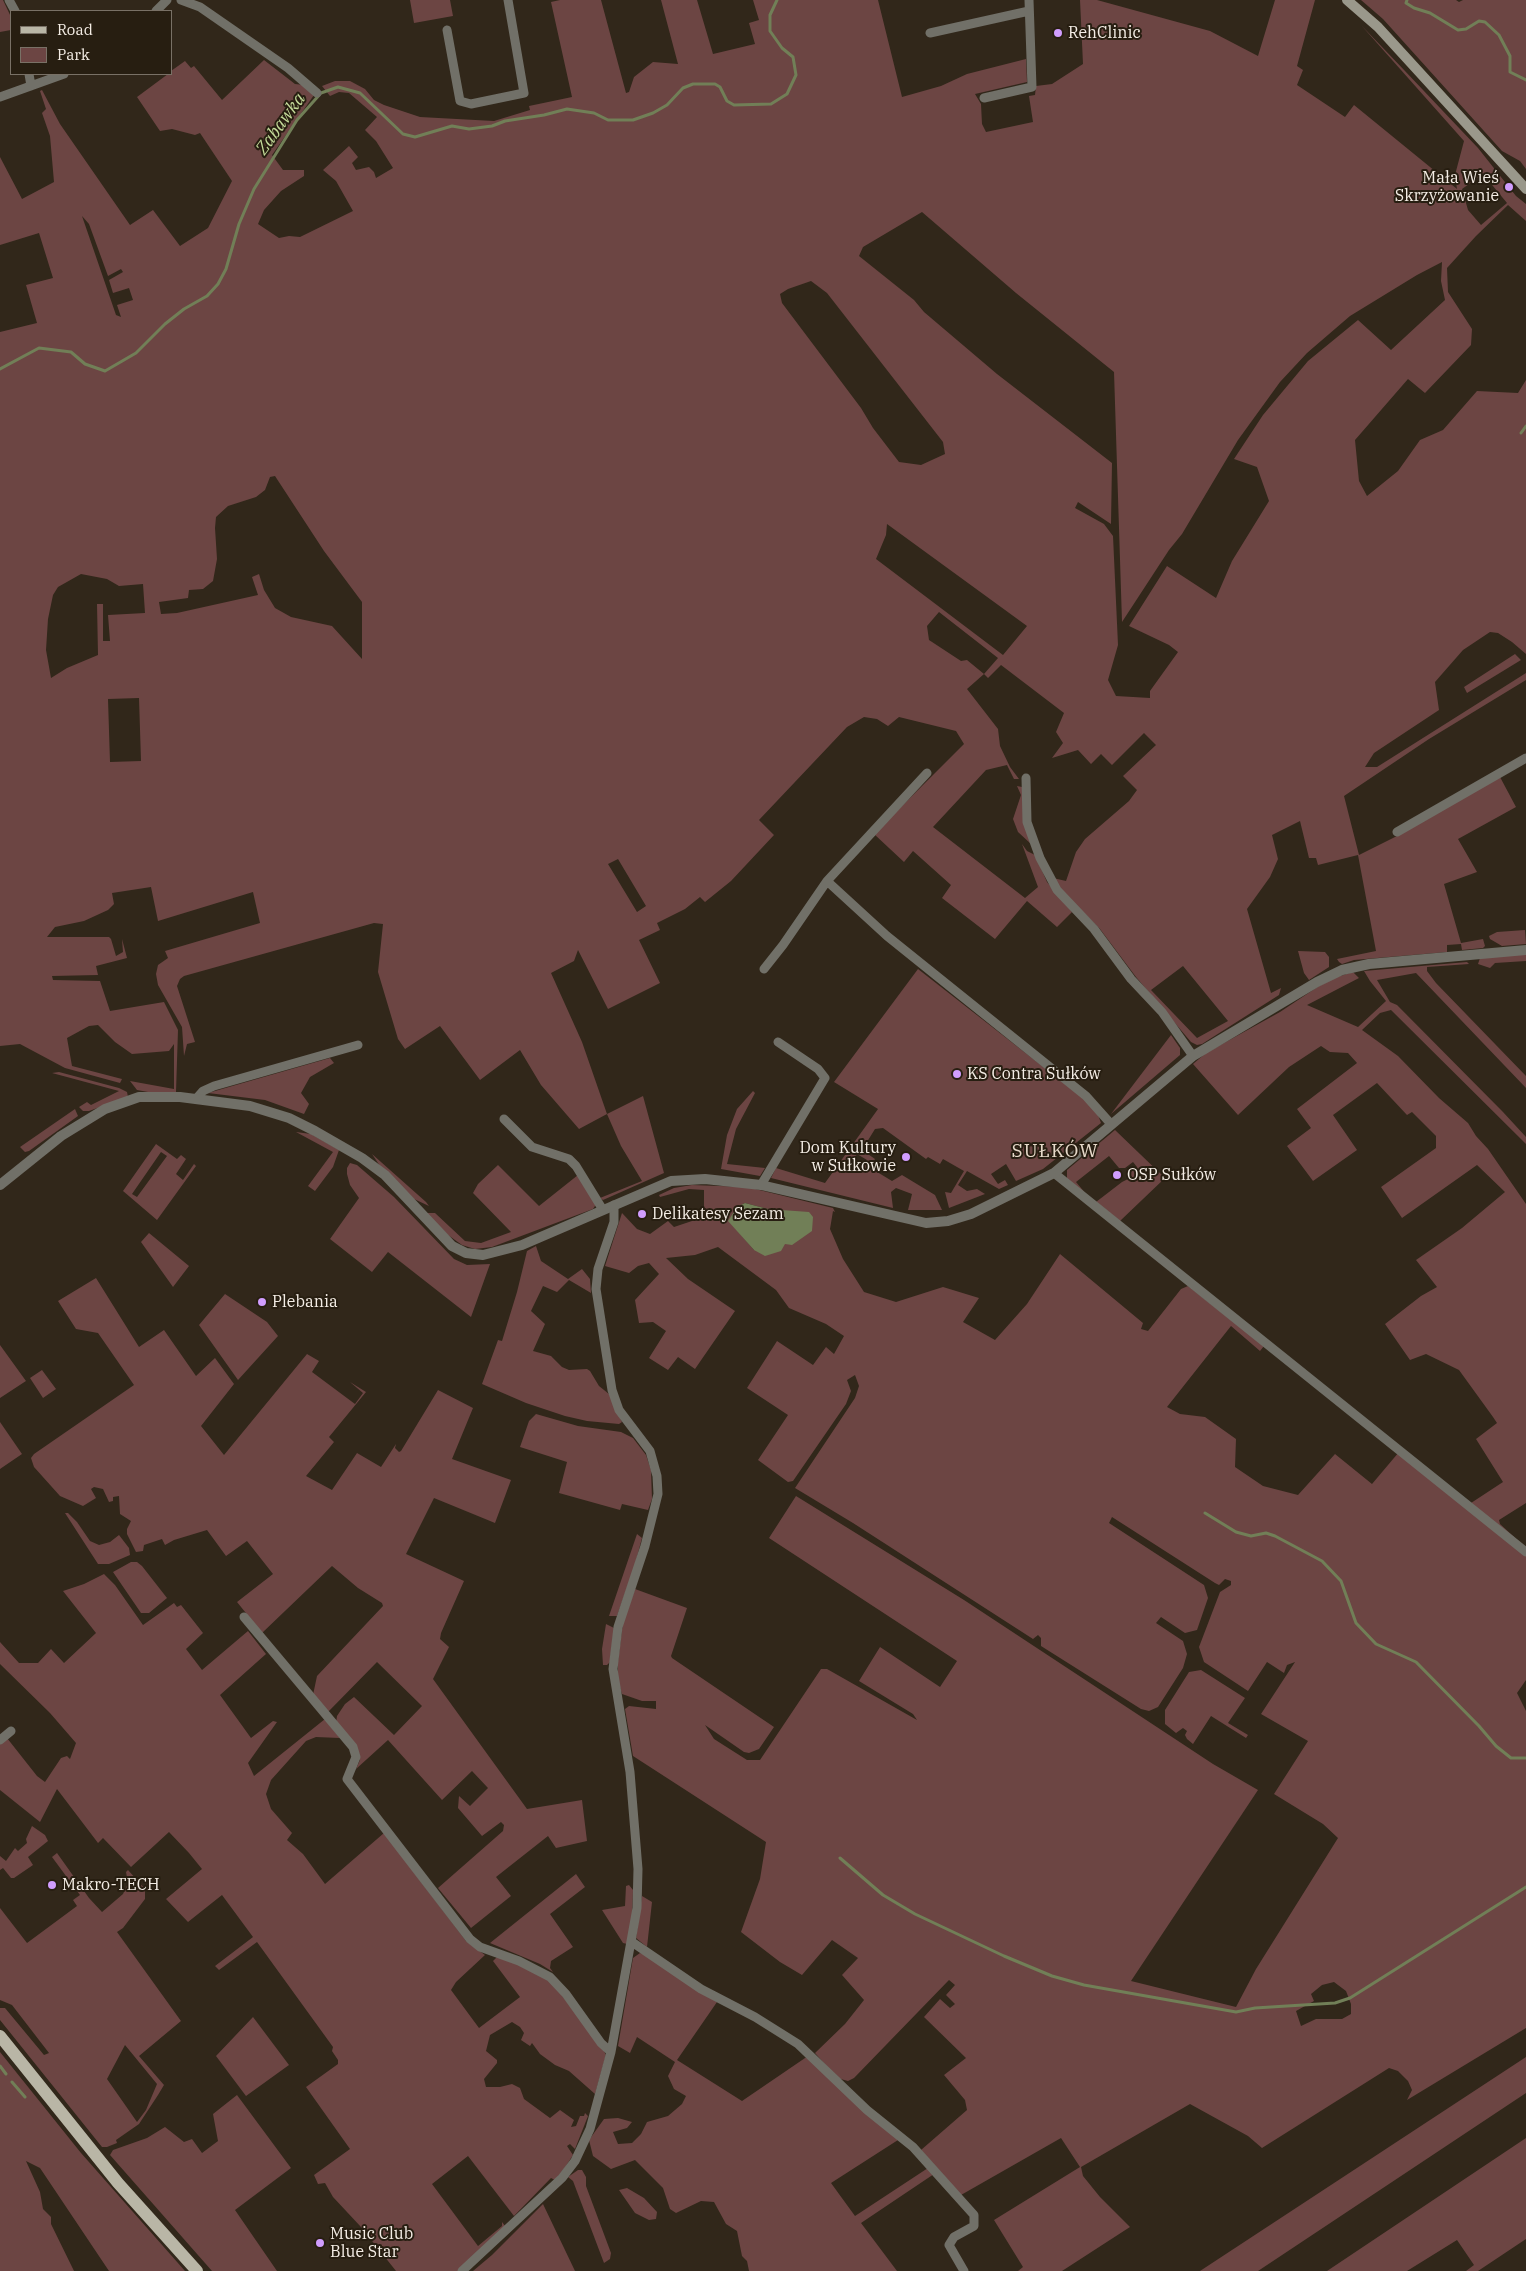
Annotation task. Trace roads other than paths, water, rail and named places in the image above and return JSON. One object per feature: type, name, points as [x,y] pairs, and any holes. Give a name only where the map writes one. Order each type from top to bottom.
[{"type":"main road","points":[[1347,0],[1378,27],[1526,189]]},
{"type":"main road","points":[[0,2036],[107,2169],[197,2271]]},
{"type":"street","points":[[157,10],[167,0]]},
{"type":"street","points":[[182,0],[200,8],[288,68],[317,93]]},
{"type":"street","points":[[447,30],[460,100],[471,104],[524,93],[508,0]]},
{"type":"street","points":[[984,98],[1032,87],[1029,0]]},
{"type":"street","points":[[930,33],[1029,10]]},
{"type":"street","points":[[30,75],[31,86]]},
{"type":"street","points":[[0,97],[61,75]]},
{"type":"street","points":[[1397,832],[1526,758]]},
{"type":"street","points":[[764,969],[784,945],[827,881],[927,773]]},
{"type":"street","points":[[1026,778],[1027,822],[1040,858],[1057,890],[1094,929],[1131,979],[1162,1012],[1193,1056]]},
{"type":"street","points":[[827,881],[887,936],[1086,1096],[1111,1124]]},
{"type":"street","points":[[0,1185],[61,1136],[105,1109],[139,1097],[196,1099],[250,1106],[289,1118],[315,1130],[362,1158],[385,1176],[452,1246],[466,1253],[483,1255],[522,1245],[671,1182],[713,1179],[761,1185],[926,1223],[948,1221],[971,1214],[1054,1173],[1193,1056],[1317,982],[1342,970],[1369,964],[1526,950]]},
{"type":"street","points":[[761,1185],[825,1078],[818,1069],[778,1042]]},
{"type":"street","points":[[196,1099],[203,1091],[214,1086],[358,1045]]},
{"type":"street","points":[[504,1119],[532,1147],[569,1159],[576,1166],[603,1210]]},
{"type":"street","points":[[1054,1173],[1526,1552]]},
{"type":"street","points":[[462,2271],[562,2178],[575,2160],[590,2129],[611,2052],[637,1908],[638,1869],[630,1772],[613,1669],[618,1627],[644,1546],[658,1494],[657,1476],[650,1451],[619,1410],[612,1390],[596,1289],[598,1269],[614,1222],[614,1205]]},
{"type":"street","points":[[244,1617],[353,1747],[356,1757],[347,1779],[470,1939],[480,1947],[519,1961],[550,1977],[566,1994],[601,2043],[611,2052]]},
{"type":"street","points":[[0,1740],[11,1731]]},
{"type":"street","points":[[632,1942],[701,1989],[798,2044],[867,2110],[913,2147],[974,2215],[976,2220],[974,2226],[954,2237],[949,2245],[964,2271]]},
{"type":"waterway","name":"Zabawka","points":[[0,369],[39,348],[71,352],[85,364],[105,371],[136,353],[165,324],[184,309],[207,296],[218,284],[226,269],[239,224],[254,189],[297,120],[321,93],[338,87],[360,93],[403,134],[415,137],[452,126],[469,129],[492,126],[505,121],[544,115],[567,109],[594,113],[608,120],[633,120],[653,113],[667,105],[683,88],[693,84],[715,84],[720,87],[727,101],[734,105],[771,104],[787,94],[796,75],[793,57],[782,48],[770,31],[770,15],[777,0]]},
{"type":"waterway","name":"Zabawka","points":[[1407,0],[1406,3],[1414,8],[1430,13],[1458,30],[1466,29],[1479,21],[1485,22],[1499,35],[1510,56],[1510,72],[1526,80]]},
{"type":"waterway","points":[[1521,433],[1526,426]]},
{"type":"waterway","points":[[1205,1513],[1236,1532],[1251,1536],[1266,1533],[1275,1536],[1322,1561],[1341,1581],[1356,1623],[1376,1644],[1416,1662],[1496,1746],[1511,1758],[1526,1758]]},
{"type":"waterway","points":[[840,1858],[883,1895],[915,1914],[1004,1956],[1052,1976],[1084,1985],[1236,2012],[1255,2008],[1335,2003],[1350,1998],[1526,1887]]},
{"type":"waterway","points":[[0,2066],[6,2074]]},
{"type":"waterway","points":[[12,2082],[25,2097]]},
{"type":"place","name":"RehClinic","points":[[1058,33]]},
{"type":"place","name":"Mała Wieś Skrzyżowanie","points":[[1509,187]]},
{"type":"place","name":"KS Contra Sułków","points":[[957,1074]]},
{"type":"place","name":"Dom Kultury w Sułkowie","points":[[906,1157]]},
{"type":"place","name":"OSP Sułków","points":[[1117,1175]]},
{"type":"place","name":"Delikatesy Sezam","points":[[642,1214]]},
{"type":"place","name":"Plebania","points":[[262,1302]]},
{"type":"place","name":"Makro-TECH","points":[[52,1885]]},
{"type":"place","name":"Music Club Blue Star","points":[[320,2243]]},
{"type":"district","name":"SUŁKÓW","points":[[1055,1152]]}]
